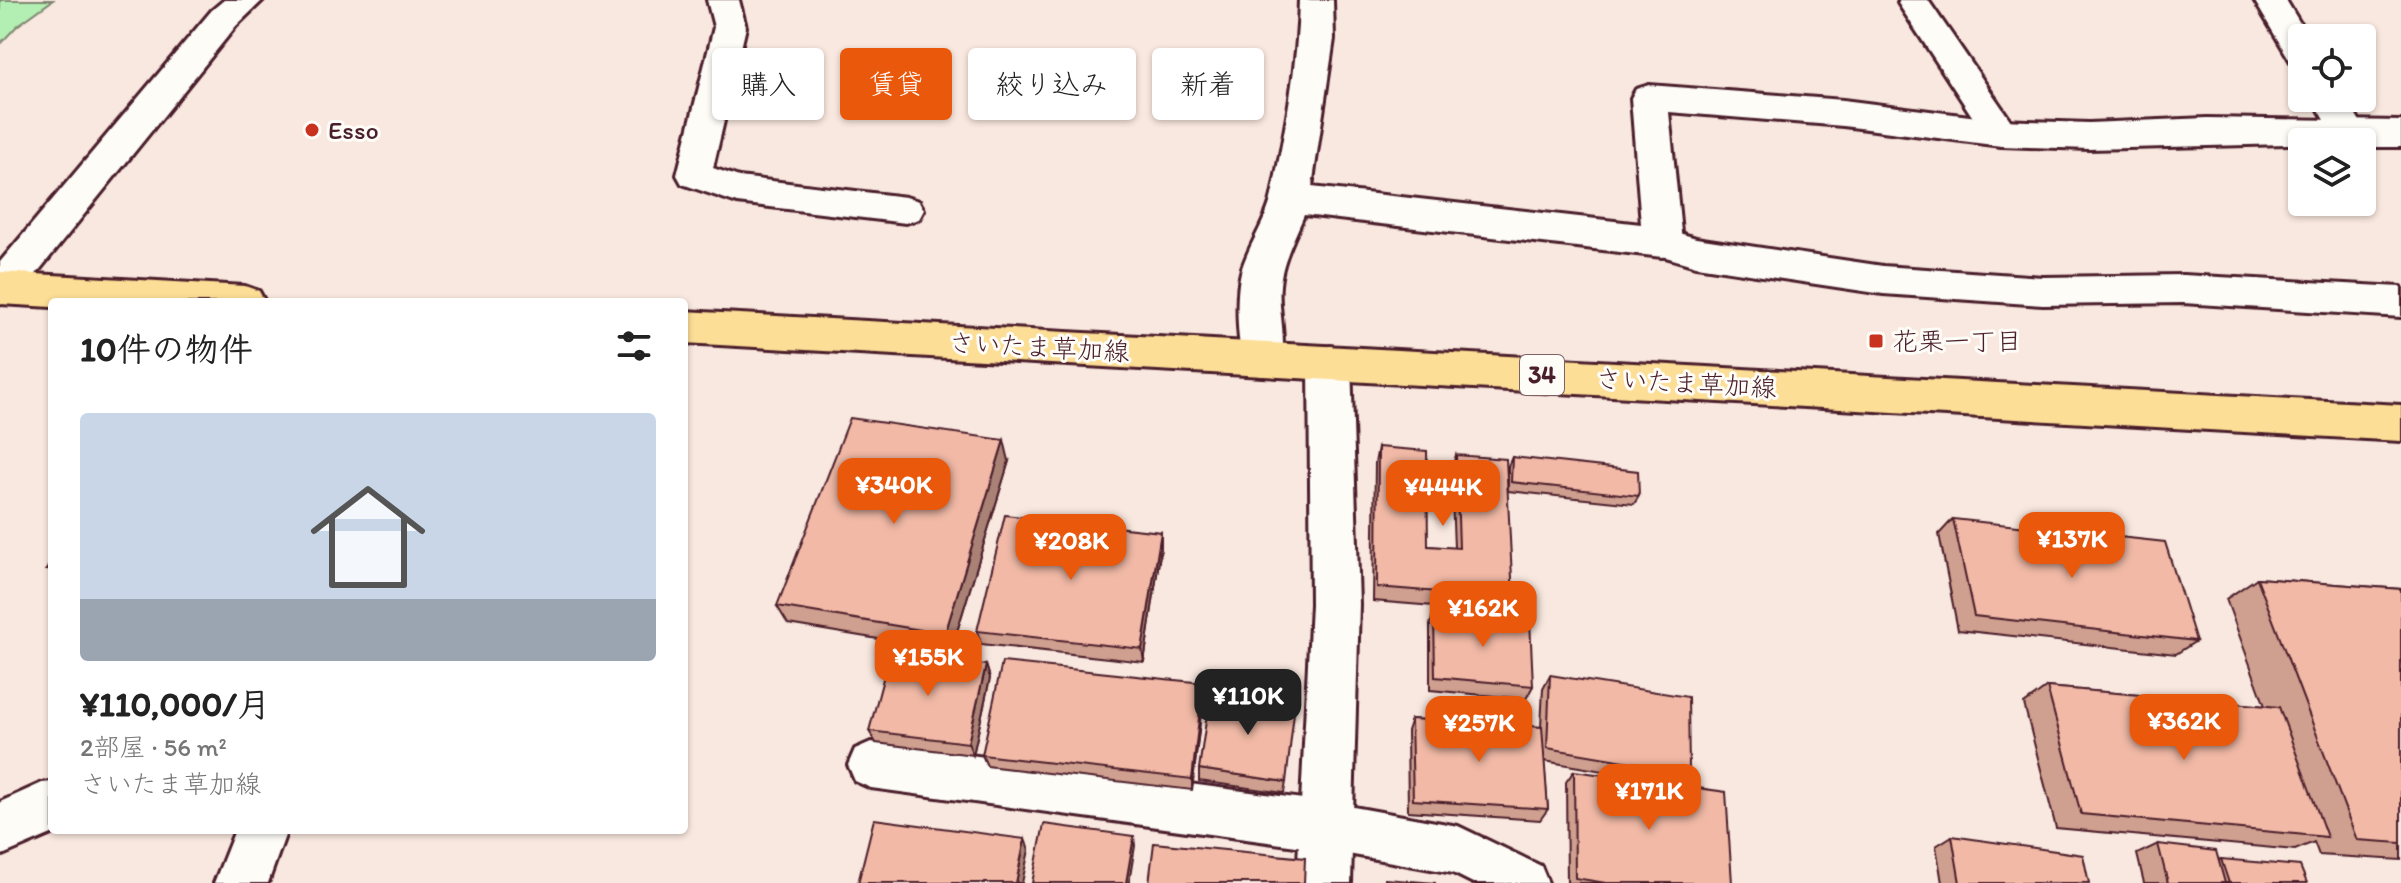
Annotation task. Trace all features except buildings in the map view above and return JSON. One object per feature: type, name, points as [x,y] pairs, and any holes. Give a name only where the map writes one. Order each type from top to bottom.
[{"type":"main road","points":[[1,288],[175,298]]},
{"type":"main road","name":"さいたま草加線","points":[[688,327],[2401,423]]},
{"type":"street","points":[[1,288],[224,18],[246,0]]},
{"type":"street","points":[[1262,359],[1259,288],[1262,269],[1291,199],[1316,39],[1316,0]]},
{"type":"street","points":[[1291,199],[1662,242],[1649,98],[1843,113],[2001,133],[2089,136],[2207,131],[2288,132]]},
{"type":"street","points":[[2376,134],[2401,134]]},
{"type":"street","points":[[1324,883],[1335,604],[1330,363]]},
{"type":"street","points":[[0,830],[48,808]]},
{"type":"street","points":[[241,883],[259,834]]},
{"type":"lane","points":[[723,0],[730,27],[694,175],[737,190],[906,210]]},
{"type":"lane","points":[[2270,0],[2288,30]]},
{"type":"lane","points":[[1914,3],[2001,133]]},
{"type":"lane","points":[[1662,242],[1696,252],[1883,280],[2043,291],[2183,289],[2401,302]]},
{"type":"lane","points":[[871,765],[1326,826],[1458,850],[1524,883]]},
{"type":"green space","points":[[0,0],[53,0],[17,26],[0,44]]},
{"type":"place","name":"Esso","points":[[312,130]]},
{"type":"place","name":"花栗一丁目","points":[[1876,341]]}]
